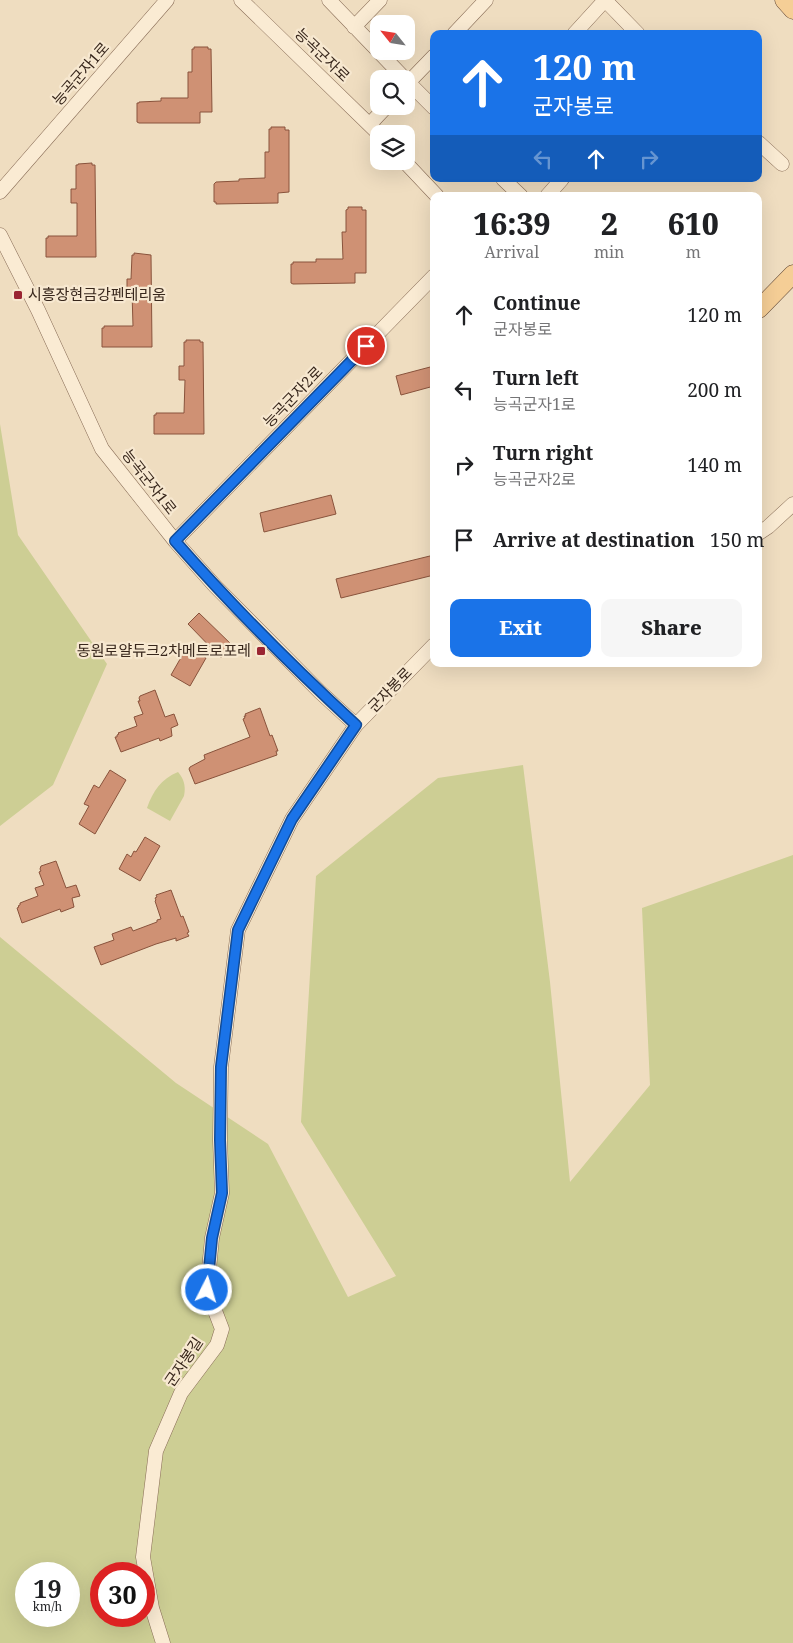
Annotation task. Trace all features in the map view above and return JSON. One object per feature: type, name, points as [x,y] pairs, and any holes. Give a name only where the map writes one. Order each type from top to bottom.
[{"type":"main road","points":[[784,0],[793,10]]},
{"type":"main road","points":[[762,306],[793,274]]},
{"type":"street","name":"능곡군자1로","points":[[0,192],[167,0]]},
{"type":"street","name":"능곡군자로","points":[[241,0],[370,125]]},
{"type":"street","points":[[328,0],[395,70]]},
{"type":"street","points":[[354,26],[380,0]]},
{"type":"street","points":[[458,30],[486,0]]},
{"type":"street","points":[[578,30],[605,0],[634,30]]},
{"type":"street","points":[[415,74],[430,60]]},
{"type":"street","points":[[415,90],[430,104]]},
{"type":"street","points":[[762,146],[782,164]]},
{"type":"street","points":[[412,170],[433,192]]},
{"type":"street","points":[[506,182],[517,192]]},
{"type":"street","points":[[551,192],[559,182]]},
{"type":"street","name":"능곡군자1로","points":[[0,236],[38,310],[102,449],[175,541],[215,586],[320,692],[356,725]]},
{"type":"street","name":"능곡군자2로","points":[[175,541],[430,280]]},
{"type":"street","points":[[762,531],[793,504]]},
{"type":"street","name":"군자봉로","points":[[221,1067],[238,930],[292,819],[356,725],[430,649]]},
{"type":"street","name":"군자봉길","points":[[163,1643],[152,1608],[143,1557],[156,1451],[181,1393],[217,1345],[222,1329],[207,1290],[212,1238],[222,1193],[220,1140],[221,1067]]},
{"type":"green space","points":[[0,424],[18,535],[107,664],[53,785],[0,826]]},
{"type":"green space","points":[[523,765],[550,982],[570,1182],[650,1085],[642,908],[793,855],[793,1643],[0,1643],[0,937],[176,1083],[268,1144],[348,1297],[396,1276],[301,1122],[316,876],[438,778]]},
{"type":"green space","points":[[178,772],[184,783],[184,796],[170,821],[147,808],[158,786]]},
{"type":"building","points":[[194,47],[208,47],[208,49],[211,49],[212,112],[200,112],[200,123],[137,122],[137,103],[139,102],[161,101],[161,98],[188,98],[188,72],[192,72],[192,49]]},
{"type":"building","points":[[271,127],[285,127],[285,130],[289,130],[289,192],[278,193],[278,203],[216,204],[214,202],[214,184],[216,182],[265,178],[265,152],[269,152],[269,129]]},
{"type":"building","points":[[92,163],[92,165],[95,165],[96,257],[46,257],[46,238],[48,236],[77,236],[77,203],[71,203],[71,189],[76,189],[76,165]]},
{"type":"building","points":[[348,207],[362,207],[362,210],[366,210],[366,273],[355,273],[355,283],[291,283],[291,264],[293,262],[316,262],[316,259],[343,259],[342,232],[346,232],[346,210]]},
{"type":"building","points":[[134,253],[151,255],[152,347],[102,347],[102,328],[104,326],[133,326],[132,292],[127,293],[127,279],[131,279],[132,255]]},
{"type":"building","points":[[186,340],[200,340],[200,342],[203,342],[204,434],[154,434],[154,415],[156,413],[184,413],[185,380],[179,380],[179,366],[184,366],[184,342]]},
{"type":"building","points":[[430,367],[430,387],[401,395],[396,376]]},
{"type":"building","points":[[331,495],[336,514],[264,532],[260,513]]},
{"type":"building","points":[[430,556],[430,576],[341,598],[336,579]]},
{"type":"building","points":[[199,613],[233,646],[221,658],[188,624]]},
{"type":"building","points":[[187,647],[206,658],[190,686],[171,675]]},
{"type":"building","points":[[155,690],[165,717],[174,714],[178,725],[171,728],[172,736],[160,741],[159,738],[121,752],[115,737],[117,737],[118,733],[137,726],[134,717],[143,714],[138,701],[140,701],[140,696]]},
{"type":"building","points":[[260,708],[270,736],[272,735],[278,751],[276,751],[277,755],[195,784],[189,769],[190,767],[205,759],[204,755],[250,737],[243,719],[245,718],[244,716]]},
{"type":"building","points":[[110,770],[126,780],[95,834],[79,824],[89,806],[84,804],[94,785],[99,788]]},
{"type":"building","points":[[145,837],[160,846],[140,881],[119,869],[127,854],[131,857]]},
{"type":"building","points":[[56,861],[66,888],[76,885],[80,896],[72,898],[74,907],[61,912],[60,909],[22,923],[18,906],[20,903],[38,896],[35,888],[44,885],[39,872],[41,871],[41,866]]},
{"type":"building","points":[[171,890],[181,917],[183,916],[189,936],[176,941],[176,938],[156,944],[101,965],[94,947],[114,940],[112,934],[131,927],[133,931],[157,922],[157,920],[161,919],[155,901],[156,895]]},
{"type":"place","name":"시흥장현금강펜테리움","points":[[18,295]]},
{"type":"place","name":"동원로얄듀크2차메트로포레","points":[[261,651]]},
{"type":"route","points":[[207,1290],[212,1238],[222,1193],[220,1140],[221,1067],[238,930],[292,819],[356,725],[320,692],[215,586],[175,541],[366,346]]}]
